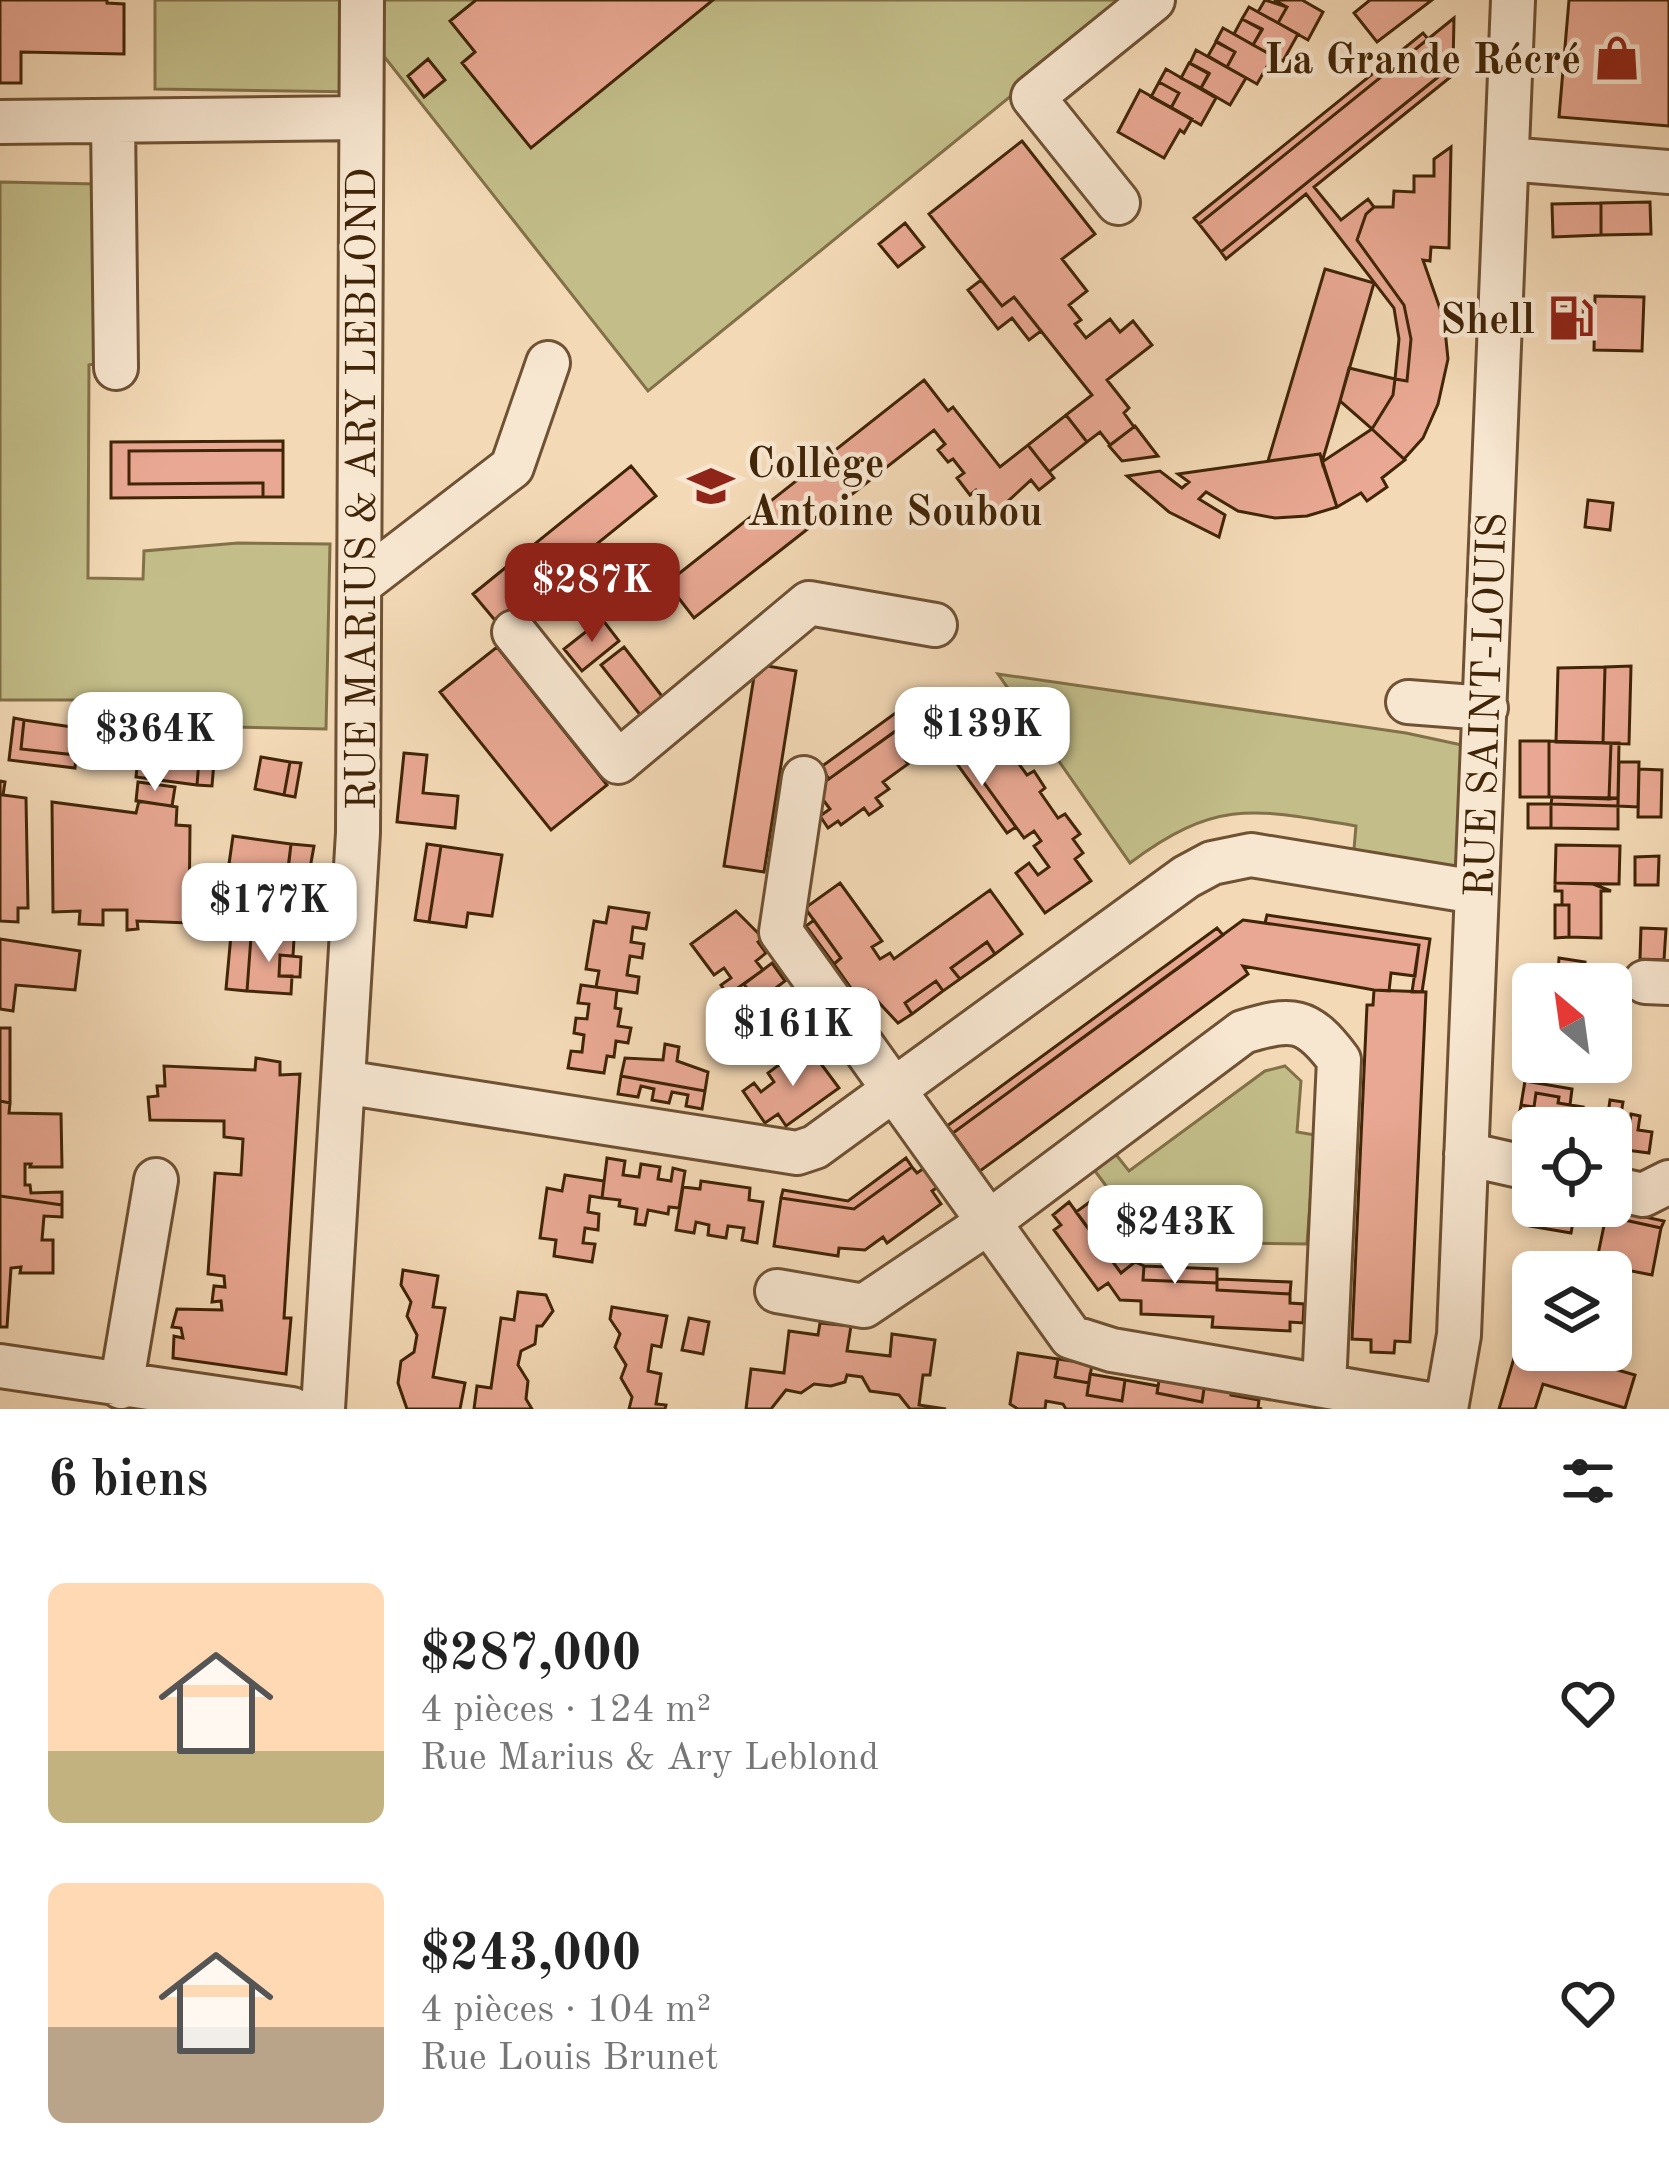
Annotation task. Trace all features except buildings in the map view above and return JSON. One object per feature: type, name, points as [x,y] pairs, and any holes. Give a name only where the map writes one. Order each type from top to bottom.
[{"type":"street","name":"RUE MARIUS & ARY LEBLOND","points":[[322,1409],[358,833],[362,0]]},
{"type":"street","points":[[1118,203],[1033,98],[1153,0]]},
{"type":"street","name":"RUE SAINT-LOUIS","points":[[1446,1408],[1459,1335],[1514,0]]},
{"type":"street","points":[[0,122],[362,118]]},
{"type":"street","points":[[113,123],[116,368]]},
{"type":"street","points":[[1508,158],[1669,172]]},
{"type":"street","points":[[360,584],[512,467],[548,364]]},
{"type":"street","points":[[514,632],[618,762],[809,604],[935,625]]},
{"type":"street","points":[[1408,702],[1486,708]]},
{"type":"street","points":[[803,778],[781,932],[1071,1337],[1112,1350],[1446,1408]]},
{"type":"street","points":[[344,1082],[797,1153],[814,1147],[1186,877],[1212,863],[1251,855],[1476,892]]},
{"type":"street","points":[[777,1291],[864,1306],[894,1290],[1243,1032],[1285,1019],[1318,1031],[1339,1060],[1324,1386]]},
{"type":"street","points":[[1466,1154],[1512,1164]]},
{"type":"street","points":[[121,1387],[156,1180]]},
{"type":"street","points":[[1632,1192],[1643,1195],[1669,1182]]},
{"type":"street","points":[[0,1366],[292,1409]]},
{"type":"shaded area","points":[[155,0],[1129,0],[648,391],[364,31],[362,92],[155,89]]},
{"type":"shaded area","points":[[0,182],[97,184],[94,364],[89,365],[88,578],[143,579],[144,551],[238,543],[330,544],[326,729],[233,727],[140,735],[142,718],[88,718],[87,700],[0,700]]},
{"type":"shaded area","points":[[998,674],[1406,733],[1485,750],[1476,892],[1352,872],[1356,826],[1290,815],[1213,818],[1188,827],[1130,863]]},
{"type":"shaded area","points":[[1285,1066],[1301,1081],[1297,1132],[1315,1135],[1307,1244],[1148,1242],[1092,1167],[1114,1152],[1129,1171],[1265,1071]]},
{"type":"place","name":"La Grande Récré","points":[[1617,58]]},
{"type":"place","name":"Shell","points":[[1571,318]]},
{"type":"place","name":"Collège Antoine Soubou","points":[[711,486]]}]
